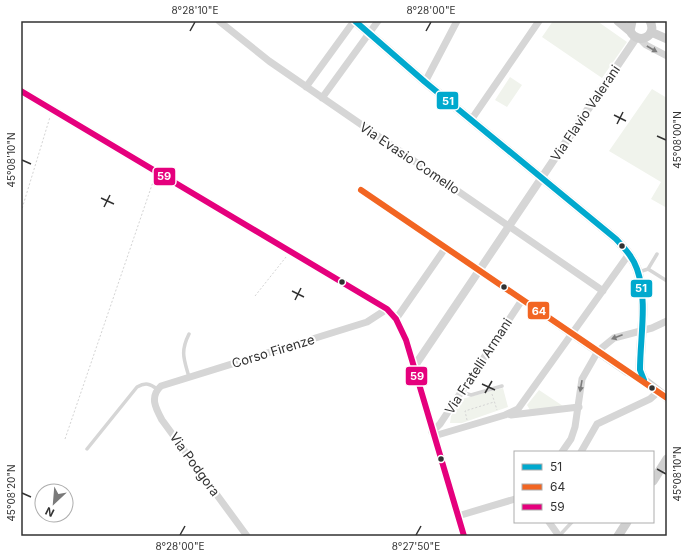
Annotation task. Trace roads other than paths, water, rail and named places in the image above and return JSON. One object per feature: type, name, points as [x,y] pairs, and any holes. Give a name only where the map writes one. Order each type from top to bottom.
[{"type":"main road","points":[[354,21],[425,82],[616,239],[629,254],[638,273],[641,286],[640,370],[644,380],[667,398]]},
{"type":"main road","points":[[618,21],[635,36],[647,37],[651,25],[667,39]]},
{"type":"main road","points":[[632,21],[630,25],[635,36]]},
{"type":"main road","points":[[654,479],[667,459]]},
{"type":"main road","points":[[618,536],[626,523]]},
{"type":"street","name":"Via Evasio Comello","points":[[219,21],[244,43],[306,87],[603,291]]},
{"type":"street","points":[[306,87],[354,21]]},
{"type":"street","points":[[322,98],[378,21]]},
{"type":"street","points":[[425,82],[457,21]]},
{"type":"street","points":[[472,120],[540,21]]},
{"type":"street","points":[[635,36],[646,45],[667,56]]},
{"type":"street","name":"Via Flavio Valerani","points":[[414,367],[635,36]]},
{"type":"street","points":[[21,92],[387,309],[396,319],[406,340],[464,536]]},
{"type":"street","points":[[361,190],[522,300],[644,380]]},
{"type":"street","points":[[396,319],[446,247]]},
{"type":"street","points":[[433,434],[469,426],[502,416],[518,409],[536,386],[629,254]]},
{"type":"street","name":"Via Fratelli Armani","points":[[433,434],[522,300]]},
{"type":"street","name":"Corso Firenze","points":[[157,389],[161,386],[366,322],[387,309]]},
{"type":"street","points":[[563,451],[571,439],[579,408],[582,379],[598,351],[614,338],[652,328],[667,321]]},
{"type":"street","name":"Via Podgora","points":[[157,389],[154,402],[162,420],[247,536]]},
{"type":"street","points":[[582,451],[597,424],[650,399],[658,392]]},
{"type":"street","points":[[502,416],[579,408]]},
{"type":"street","points":[[458,516],[514,499]]},
{"type":"street","points":[[550,523],[559,536]]},
{"type":"lane","points":[[638,273],[648,269],[657,254]]},
{"type":"lane","points":[[648,269],[667,281]]},
{"type":"lane","points":[[189,378],[183,352],[184,344],[190,334]]},
{"type":"lane","points":[[87,449],[137,387],[144,384],[151,385],[157,389]]},
{"type":"lane","points":[[461,392],[471,395],[502,386]]},
{"type":"lane","points":[[559,536],[571,523]]}]
